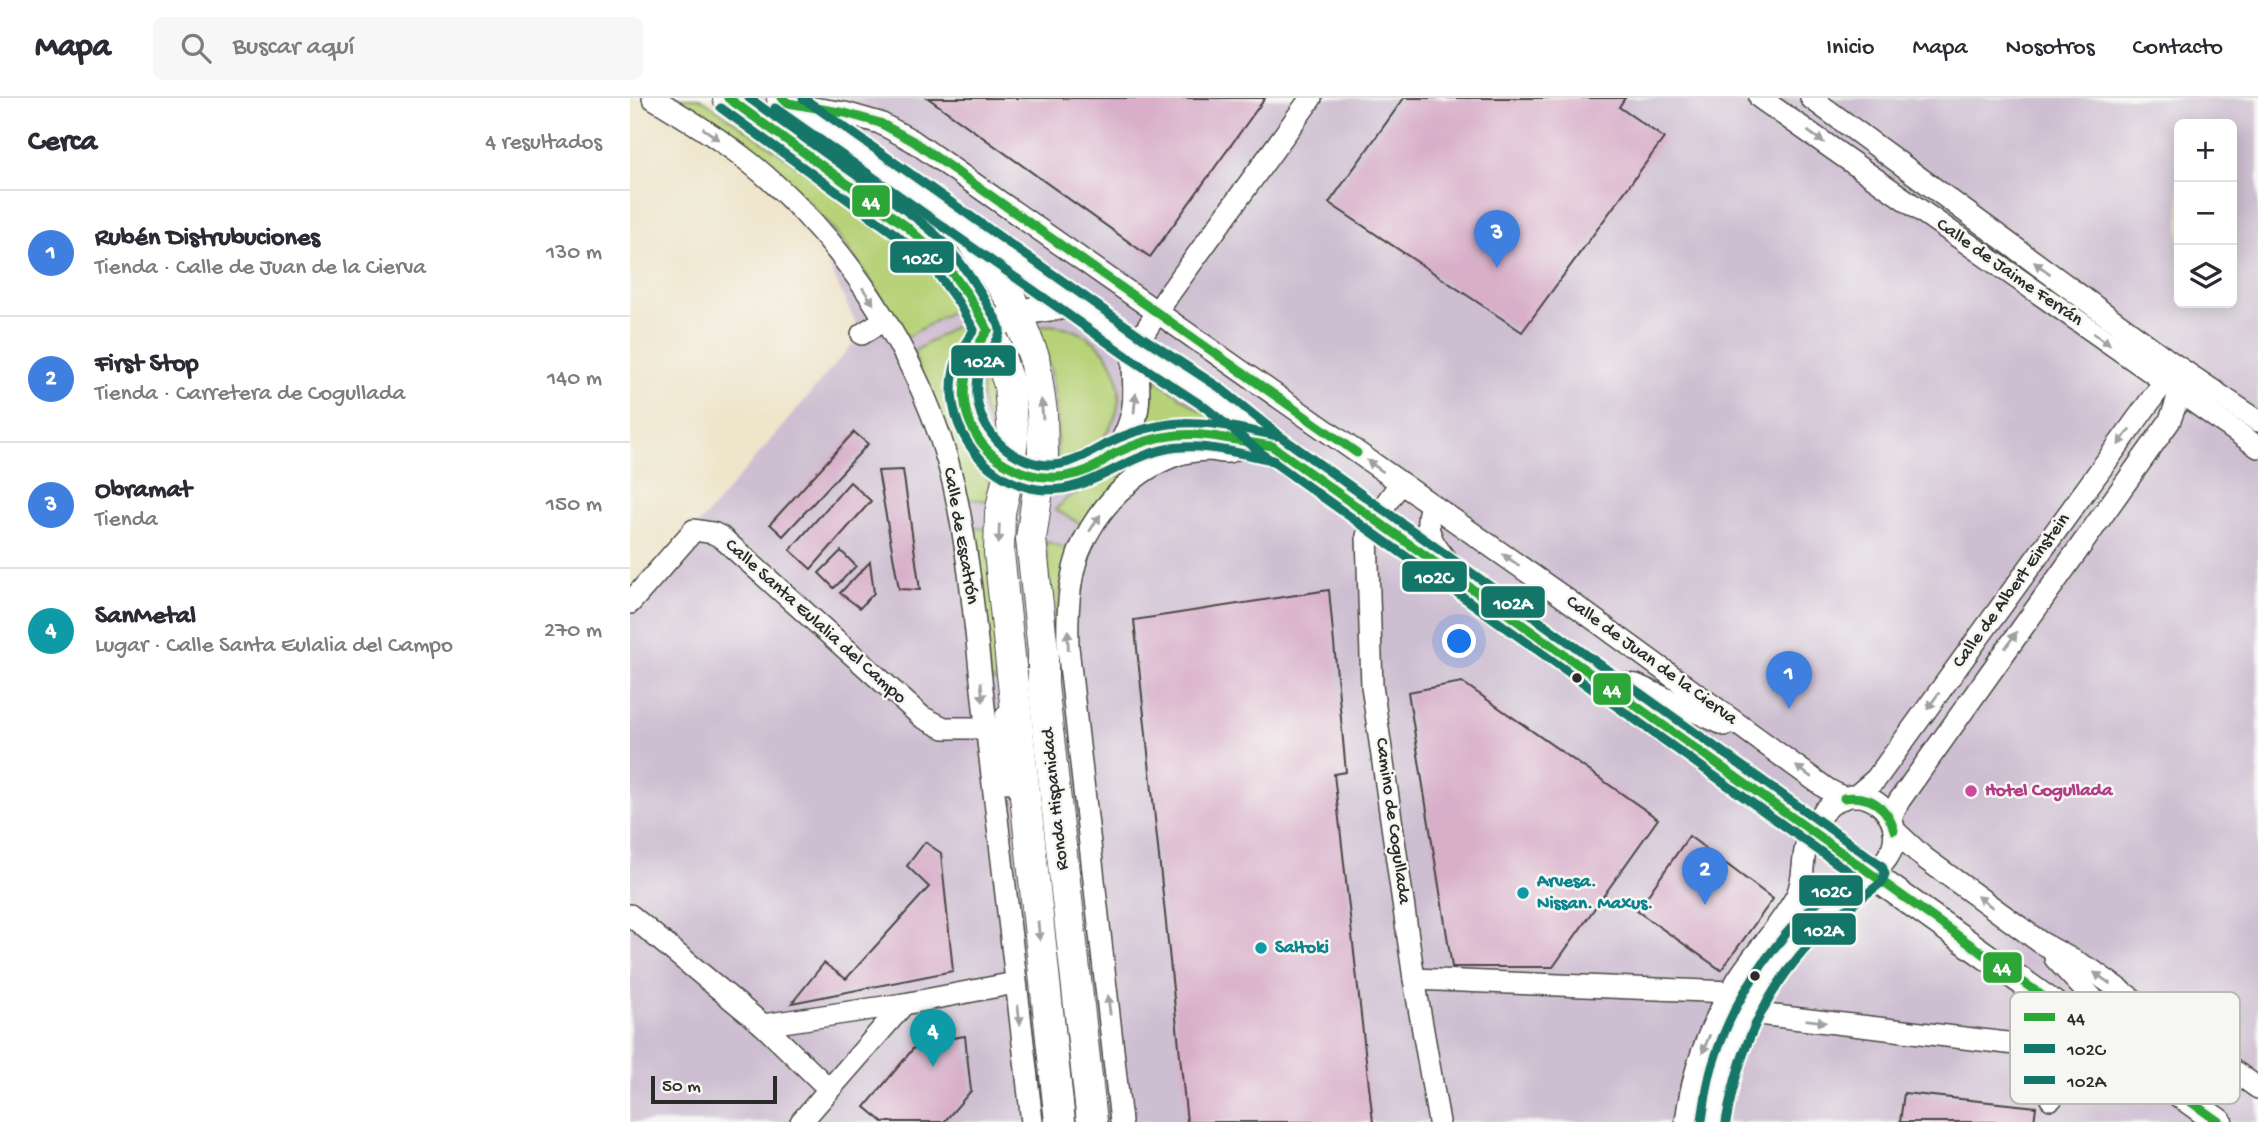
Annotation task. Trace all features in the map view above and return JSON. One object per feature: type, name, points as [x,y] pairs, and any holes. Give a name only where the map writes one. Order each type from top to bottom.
[{"type":"highway","name":"Ronda Hispanidad","points":[[727,98],[906,226],[941,258],[968,295],[1003,362],[1009,385],[1013,437],[1010,467],[1000,513],[999,553],[1060,1122]]},
{"type":"highway","name":"Ronda Hispanidad","points":[[785,100],[932,203],[970,238],[1007,292],[1034,357],[1043,430],[1040,477],[1031,539],[1043,651],[1043,685],[1092,1122]]},
{"type":"main road","name":"Ronda Hispanidad","points":[[932,203],[1135,348],[1213,398],[1241,419],[1260,445],[1374,520],[1811,832]]},
{"type":"main road","points":[[1078,305],[1050,307],[1007,318],[988,330],[972,354],[964,382],[965,404],[978,438],[998,459],[1010,467],[1040,477],[1061,477],[1083,472],[1114,454],[1158,438],[1207,434],[1260,445]]},
{"type":"main road","points":[[1114,454],[1126,435],[1135,412],[1135,348]]},
{"type":"main road","points":[[1811,832],[2037,992]]},
{"type":"main road","points":[[2195,1104],[2220,1122]]},
{"type":"street","name":"Calle de Escatrón","points":[[653,98],[706,130],[750,163],[790,199],[846,263],[884,320],[918,384],[935,426],[959,508],[976,624],[1032,1122]]},
{"type":"street","points":[[1135,348],[1164,303],[1311,98]]},
{"type":"street","name":"Calle de Jaime Ferrán","points":[[1760,98],[2258,447]]},
{"type":"street","name":"Calle de Jaime Ferrán","points":[[1811,98],[2168,361],[2258,421]]},
{"type":"street","name":"Calle de Juan de la Cierva","points":[[785,100],[880,123],[913,141],[1134,297],[1164,303],[1400,484],[1562,596],[1827,789],[1850,797]]},
{"type":"street","points":[[862,334],[884,320]]},
{"type":"street","points":[[2168,361],[2173,385],[2216,392]]},
{"type":"street","name":"Calle de Albert Einstein","points":[[1892,824],[1899,800],[2169,422],[2176,402],[2173,385]]},
{"type":"street","name":"Calle de Albert Einstein","points":[[1850,797],[1877,779],[2173,385]]},
{"type":"street","points":[[2169,422],[2211,414]]},
{"type":"street","points":[[1121,1122],[1068,634],[1070,591],[1075,564],[1083,544],[1110,502],[1146,471],[1166,460],[1190,452],[1229,452],[1260,445]]},
{"type":"street","points":[[1374,520],[1400,484]]},
{"type":"street","points":[[1431,506],[1428,531],[1436,548],[1469,587]]},
{"type":"street","name":"Camino de Cogullada","points":[[1374,520],[1367,536],[1372,686],[1439,1122]]},
{"type":"street","name":"Calle Santa Eulalia del Campo","points":[[630,603],[694,530],[713,533],[721,537],[922,718],[944,728],[986,728]]},
{"type":"street","points":[[1043,651],[1066,730],[1081,769]]},
{"type":"street","name":"Ronda Hispanidad","points":[[1009,658],[1004,754],[1017,876],[1013,942]]},
{"type":"street","points":[[1599,681],[1636,685],[1765,743]]},
{"type":"street","points":[[1686,1122],[1699,1062],[1715,1022],[1731,992],[1796,897],[1802,878],[1805,851],[1820,816],[1829,806],[1850,797],[1876,802],[1892,824],[1923,857],[2040,942],[2092,971],[2122,992]]},
{"type":"street","points":[[1714,1122],[1724,1070],[1735,1039],[1749,1013],[1780,962],[1809,926],[1842,894],[1873,874],[1890,853],[1893,845],[1892,824]]},
{"type":"street","points":[[630,915],[763,1025],[829,1089]]},
{"type":"street","points":[[2040,942],[2087,992]]},
{"type":"street","points":[[1415,979],[1731,992]]},
{"type":"street","points":[[763,1025],[904,1004],[1015,983]]},
{"type":"street","points":[[801,1122],[904,1004]]},
{"type":"street","points":[[1749,1013],[2010,1043]]},
{"type":"street","points":[[1110,1122],[1107,1094],[1114,1045]]},
{"type":"street","points":[[2240,1075],[2258,1088]]},
{"type":"street","name":"Calle de Escatrón","points":[[1029,1087],[1039,1122]]},
{"type":"shaded area","points":[[750,98],[2258,98],[2258,1122],[630,1122],[630,605],[861,334]]},
{"type":"green space","points":[[675,98],[699,98],[705,101],[883,226],[924,264],[959,307],[907,337],[850,251],[806,199],[764,161],[720,127]]},
{"type":"green space","points":[[964,321],[950,394],[952,417],[964,445],[988,479],[993,501],[966,499],[913,352]]},
{"type":"green space","points":[[1045,325],[1069,328],[1089,338],[1104,352],[1114,369],[1119,388],[1117,409],[1109,429],[1093,448],[1077,459],[1064,463],[1057,460],[1054,393],[1039,328]]},
{"type":"green space","points":[[990,366],[995,379],[1002,443],[990,426],[983,407],[982,387],[987,367]]},
{"type":"green space","points":[[1154,378],[1199,410],[1211,408],[1231,426],[1150,429],[1147,427],[1152,396],[1151,379]]},
{"type":"green space","points":[[1160,450],[1083,525],[1055,510],[1067,498],[1101,483],[1134,460]]},
{"type":"green space","points":[[972,527],[989,530],[1000,658],[995,682],[990,679]]},
{"type":"green space","points":[[1045,541],[1070,550],[1062,581],[1059,609],[1061,669],[1058,669]]},
{"type":"building","points":[[928,98],[1265,98],[1150,257]]},
{"type":"building","points":[[1404,98],[1625,98],[1619,107],[1664,138],[1522,332],[1329,203]]},
{"type":"building","points":[[854,432],[868,444],[783,536],[770,524]]},
{"type":"building","points":[[903,470],[920,590],[899,589],[878,471]]},
{"type":"building","points":[[850,482],[871,501],[811,569],[790,550]]},
{"type":"building","points":[[841,551],[856,566],[834,588],[819,573]]},
{"type":"building","points":[[870,562],[874,593],[860,608],[840,593]]},
{"type":"building","name":"Saltoki","points":[[1329,590],[1346,772],[1334,774],[1373,1122],[1187,1122],[1134,620]]},
{"type":"building","name":"Arvesa. Nissan. Maxus.","points":[[1462,682],[1658,819],[1553,967],[1452,967],[1408,692]]},
{"type":"building","points":[[1689,836],[1773,899],[1721,970],[1637,911]]},
{"type":"building","points":[[925,842],[941,853],[953,971],[792,1003],[824,963],[846,979],[929,887],[907,866]]},
{"type":"building","points":[[965,1036],[971,1091],[944,1122],[883,1122],[865,1107],[917,1044]]},
{"type":"building","points":[[1904,1093],[2036,1107],[2034,1122],[1900,1122]]},
{"type":"transit line","name":"44","points":[[728,98],[906,226],[941,258],[968,295],[988,330]]},
{"type":"transit line","name":"102A","points":[[749,98],[923,223],[962,266],[1000,327],[997,341],[980,368],[978,400],[988,429],[1009,451],[1039,464],[1058,465],[1139,431],[1188,423],[1218,425],[1277,436]]},
{"type":"transit line","name":"44","points":[[782,98],[788,103],[845,113],[880,123],[913,141],[1357,453]]},
{"type":"transit line","name":"102A","points":[[803,98],[1142,337],[1220,388],[1280,436],[1882,866],[1885,874],[1882,882],[1831,922],[1791,966],[1775,989],[1761,1013],[1740,1064],[1726,1122]]},
{"type":"transit line","name":"102C","points":[[721,108],[898,236],[932,266],[974,330],[956,362],[952,383],[953,405],[959,425],[968,444],[981,460],[997,473],[1016,483],[1054,490],[1086,482],[1146,455],[1176,448],[1204,447],[1273,460]]},
{"type":"transit line","name":"102C","points":[[775,108],[1128,357],[1206,408],[1265,456],[1852,874],[1806,913],[1785,935],[1749,984],[1734,1011],[1712,1067],[1702,1120]]},
{"type":"transit line","name":"44","points":[[988,330],[975,352],[966,376],[965,400],[971,425],[978,438],[1004,463],[1032,475],[1066,476],[1088,470],[1113,454],[1138,444],[1161,437],[1189,434],[1272,446],[2037,992]]},
{"type":"transit line","name":"44","points":[[1844,798],[1861,798],[1876,804],[1887,814],[1894,830]]},
{"type":"transit line","name":"44","points":[[2194,1104],[2219,1122]]},
{"type":"place","name":"Obramat","points":[[1497,268]]},
{"type":"place","name":"Rubén Distrubuciones","points":[[1789,709]]},
{"type":"place","name":"Hotel Cogullada","points":[[1971,791]]},
{"type":"place","name":"Arvesa. Nissan. Maxus.","points":[[1523,893]]},
{"type":"place","name":"First Stop","points":[[1705,905]]},
{"type":"place","name":"Saltoki","points":[[1261,948]]},
{"type":"place","name":"SanMetal","points":[[933,1067]]}]
